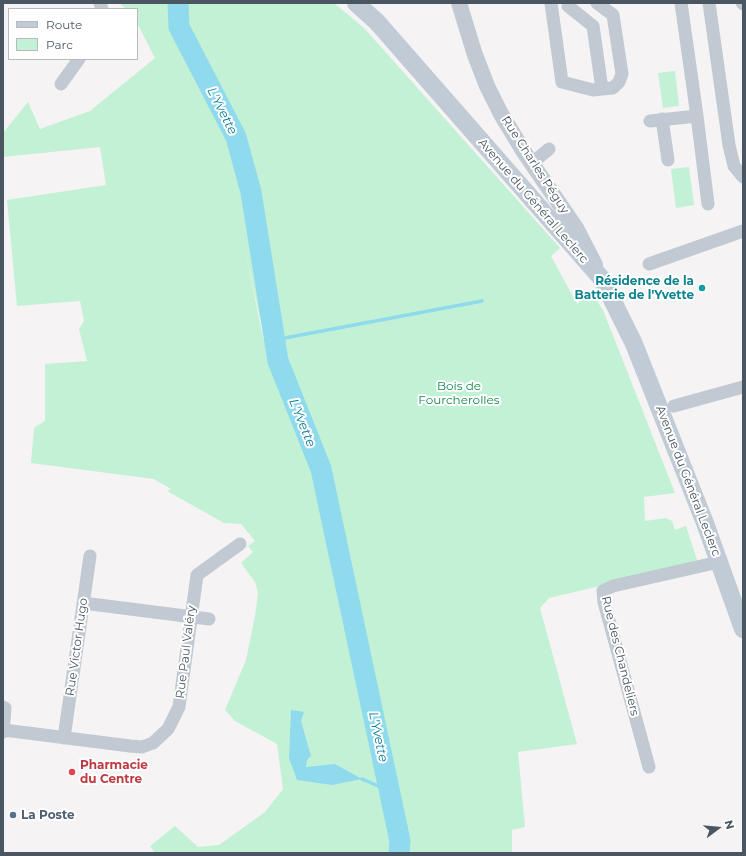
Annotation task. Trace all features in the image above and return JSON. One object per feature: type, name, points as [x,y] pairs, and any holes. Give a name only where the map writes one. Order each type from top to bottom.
[{"type":"main road","name":"Avenue du Général Leclerc","points":[[356,3],[377,22],[602,279],[634,344],[719,562],[743,629]]},
{"type":"street","name":"Rue Charles Péguy","points":[[459,3],[475,55],[487,86],[531,164],[576,228],[602,279]]},
{"type":"street","points":[[551,3],[562,82],[593,90],[613,88],[619,82],[622,74],[613,15],[597,3]]},
{"type":"street","points":[[681,3],[708,204]]},
{"type":"street","points":[[709,3],[728,145],[734,166],[743,177]]},
{"type":"street","points":[[568,6],[593,26],[602,89]]},
{"type":"street","points":[[61,84],[78,60]]},
{"type":"street","points":[[668,160],[656,120],[697,116]]},
{"type":"street","points":[[531,164],[549,149]]},
{"type":"street","points":[[649,264],[743,231]]},
{"type":"street","points":[[674,406],[743,387]]},
{"type":"street","name":"Rue Paul Valéry","points":[[3,731],[142,747],[153,743],[168,729],[179,707],[197,575],[240,544]]},
{"type":"street","name":"Rue Victor Hugo","points":[[64,738],[90,556]]},
{"type":"street","name":"Rue des Chandeliers","points":[[649,767],[606,610],[603,592],[613,586],[719,562]]},
{"type":"street","points":[[83,603],[209,619]]},
{"type":"street","points":[[3,708],[5,708],[3,731]]},
{"type":"green space","name":"Bois de Fourcherolles","points":[[119,3],[334,3],[365,29],[560,248],[551,256],[577,304],[591,292],[603,310],[675,493],[644,497],[645,521],[666,518],[672,521],[675,530],[686,526],[698,563],[549,598],[540,608],[577,744],[518,752],[525,827],[512,830],[512,853],[155,853],[150,846],[175,826],[198,847],[219,845],[265,812],[283,789],[277,744],[235,721],[225,710],[246,660],[255,616],[258,593],[255,582],[241,563],[253,552],[248,546],[255,541],[241,524],[224,523],[167,491],[171,489],[154,479],[31,463],[34,428],[45,421],[45,364],[87,361],[79,329],[84,321],[80,301],[17,306],[7,200],[106,185],[100,147],[3,157],[3,133],[28,102],[40,129],[90,111],[155,58],[138,25],[138,8],[125,8]],"holes":[[[245,249],[270,365],[261,328]]]},
{"type":"green space","points":[[675,71],[679,106],[663,108],[658,73]]},
{"type":"green space","points":[[689,167],[694,205],[676,208],[671,169]]},
{"type":"water","points":[[291,710],[304,712],[301,721],[311,756],[307,760],[306,767],[335,764],[362,779],[332,785],[297,780],[289,758]]},
{"type":"waterway","name":"L'Yvette","points":[[178,3],[179,27],[236,137],[251,192],[278,361],[321,469],[400,841],[399,853]]},
{"type":"waterway","points":[[274,340],[482,301]]},
{"type":"waterway","points":[[362,779],[390,791]]},
{"type":"place","name":"Résidence de la Batterie de l'Yvette","points":[[702,288]]},
{"type":"place","name":"Pharmacie du Centre","points":[[72,772]]},
{"type":"place","name":"La Poste","points":[[13,815]]}]
